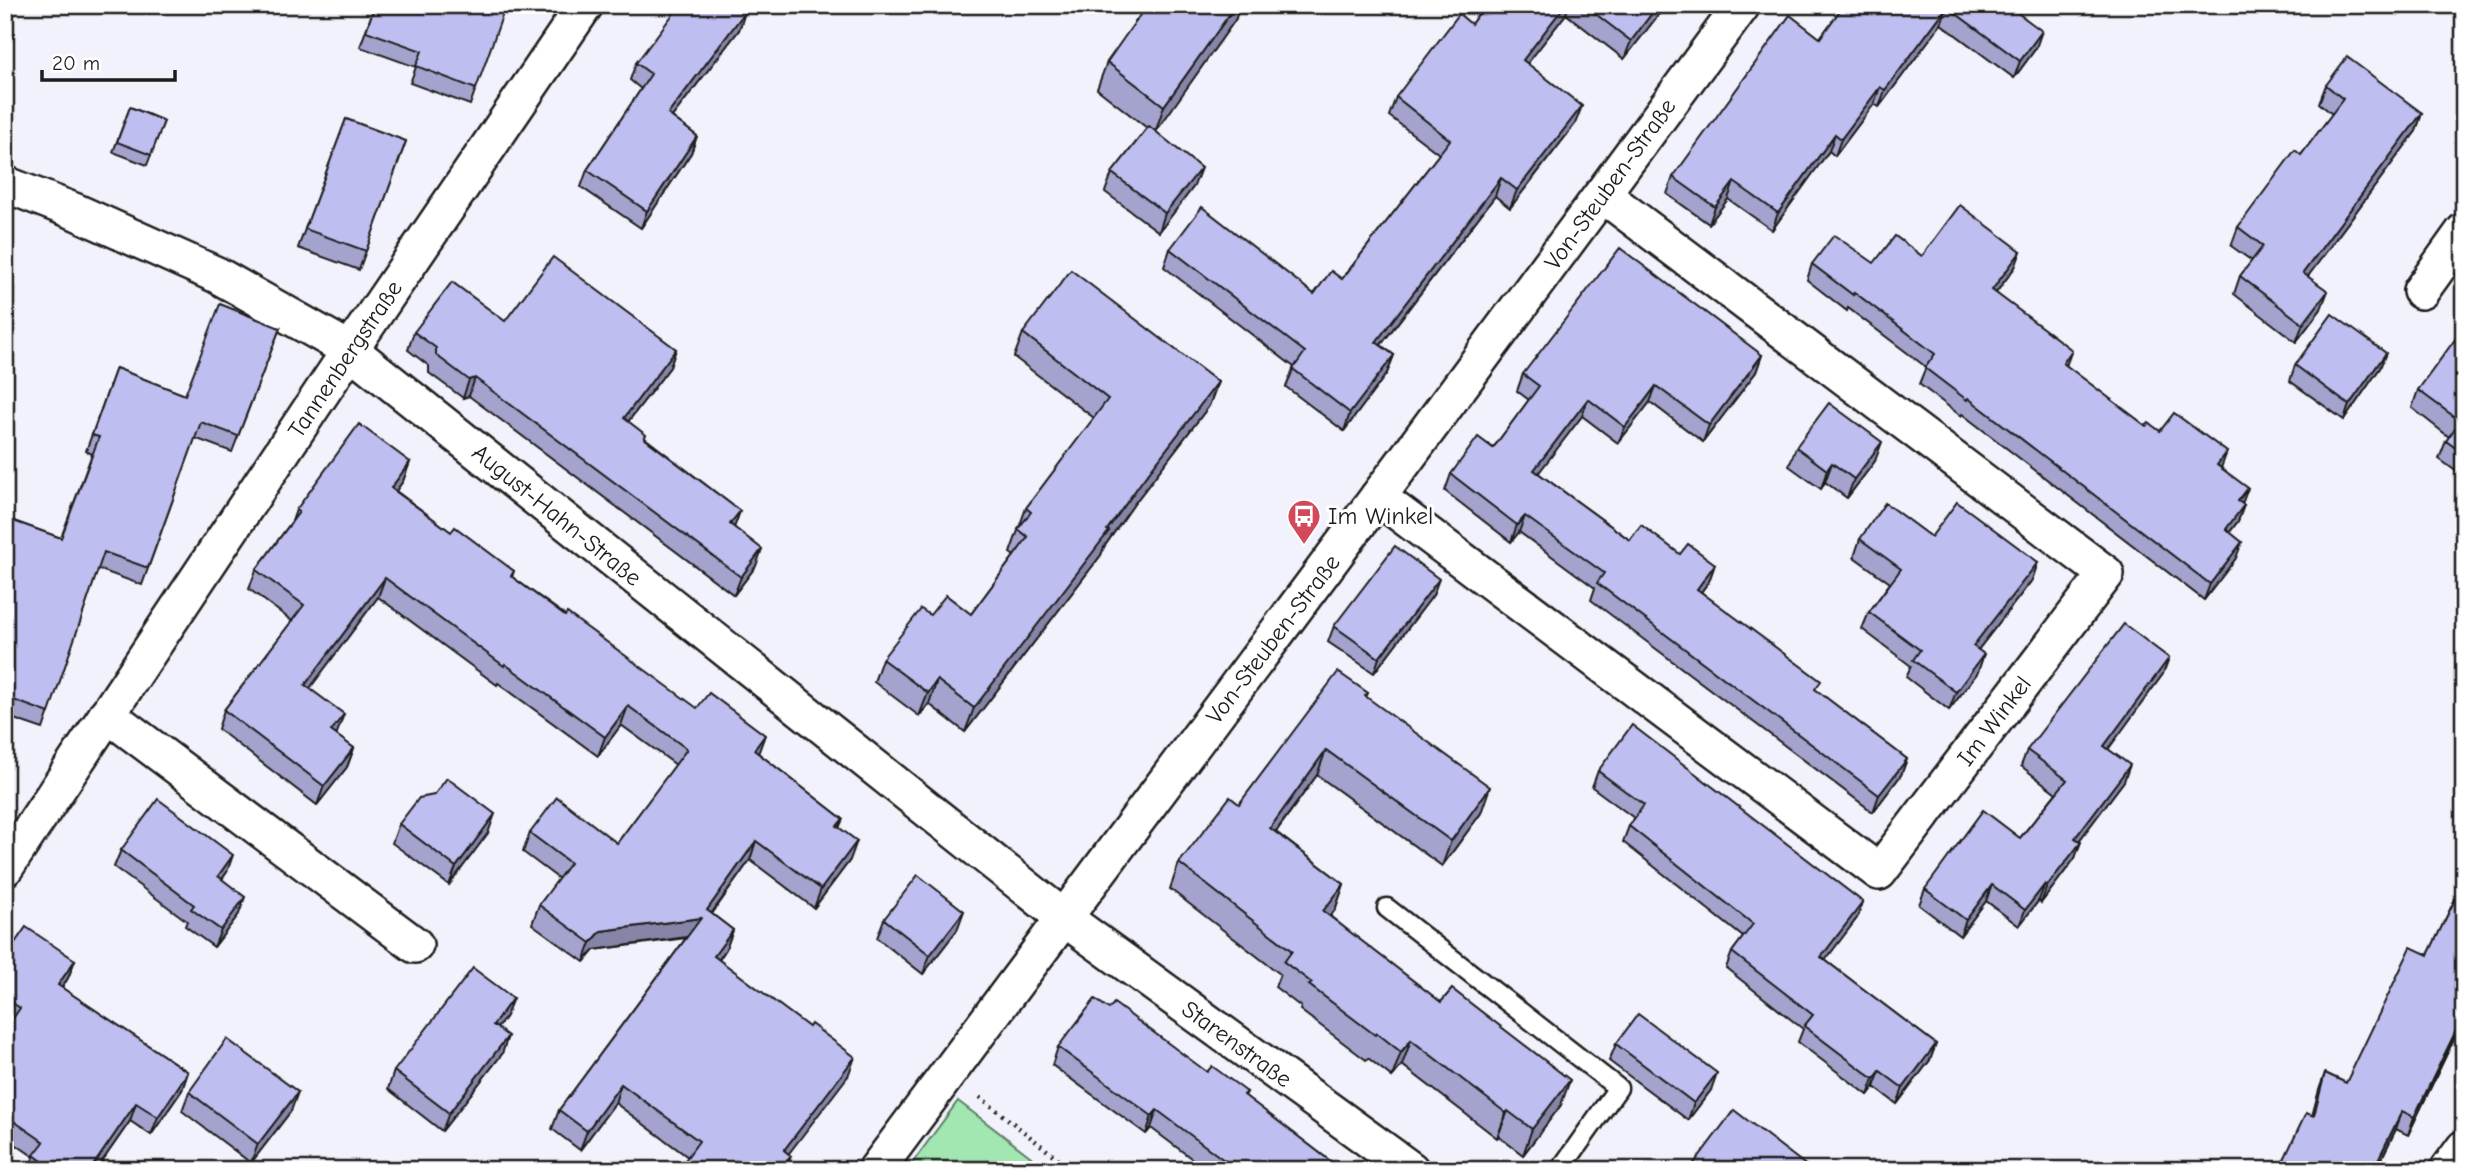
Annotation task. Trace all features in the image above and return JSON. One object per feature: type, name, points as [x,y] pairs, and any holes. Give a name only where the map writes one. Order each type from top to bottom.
[{"type":"street","name":"Tannenbergstraße","points":[[5,868],[350,350],[585,5]]},
{"type":"street","name":"Von-Steuben-Straße","points":[[876,1170],[1742,5]]},
{"type":"street","name":"August-Hahn-Straße","points":[[5,184],[74,211],[217,275],[350,350],[1064,918]]},
{"type":"street","name":"Im Winkel","points":[[1378,497],[1879,872],[2106,574],[1603,195]]},
{"type":"street","points":[[2421,291],[2464,231]]},
{"type":"street","points":[[107,714],[415,945]]},
{"type":"street","name":"Starenstraße","points":[[1064,918],[1410,1170]]},
{"type":"street","points":[[2448,1170],[2464,1148]]},
{"type":"lane","points":[[1387,908],[1618,1088],[1560,1170]]},
{"type":"path","points":[[950,1073],[1072,1170]]},
{"type":"green space","points":[[958,1101],[1048,1170],[907,1170]]},
{"type":"building","points":[[375,5],[506,5],[476,89],[416,66],[422,51],[366,31]]},
{"type":"building","points":[[680,5],[735,5],[745,12],[668,114],[697,136],[647,211],[587,170],[651,74],[636,63]]},
{"type":"building","points":[[1147,5],[1236,5],[1164,106],[1107,62]]},
{"type":"building","points":[[1485,5],[1565,5],[1523,60],[1582,106],[1517,190],[1501,178],[1376,342],[1394,355],[1350,413],[1293,369],[1305,352],[1170,249],[1202,207],[1314,294],[1331,271],[1342,279],[1450,140],[1396,97],[1459,14],[1471,24]]},
{"type":"building","points":[[1584,5],[1658,5],[1631,41]]},
{"type":"building","points":[[1844,5],[2007,5],[2042,31],[2020,61],[1947,7],[1885,90],[1880,87],[1841,139],[1835,134],[1778,213],[1734,182],[1715,207],[1673,177],[1790,15],[1820,38]]},
{"type":"building","points":[[2347,57],[2422,113],[2303,273],[2328,291],[2303,324],[2240,276],[2263,246],[2238,227],[2295,150],[2301,155],[2343,99],[2326,85]]},
{"type":"building","points":[[130,107],[164,121],[151,155],[117,142]]},
{"type":"building","points":[[346,119],[406,141],[366,251],[305,229]]},
{"type":"building","points":[[1149,126],[1201,168],[1165,213],[1112,173]]},
{"type":"building","points":[[1960,205],[2021,251],[1992,290],[2072,350],[2063,363],[2146,426],[2149,423],[2160,431],[2174,413],[2227,452],[2217,465],[2248,488],[2238,501],[2244,505],[2226,529],[2242,542],[2210,584],[1925,368],[1935,354],[1854,292],[1853,295],[1812,264],[1834,235],[1874,263],[1895,236],[1922,256]]},
{"type":"building","points":[[1620,248],[1762,355],[1709,425],[1656,386],[1625,427],[1588,399],[1534,470],[1630,540],[1641,525],[1680,554],[1688,544],[1715,564],[1697,589],[1821,681],[1815,689],[1907,759],[1879,795],[1597,583],[1604,573],[1525,516],[1517,525],[1451,474],[1478,437],[1493,448],[1539,386],[1523,374]]},
{"type":"building","points":[[553,257],[676,349],[624,418],[646,435],[644,438],[740,511],[730,524],[762,549],[741,577],[475,378],[469,380],[436,355],[436,348],[414,332],[452,282],[505,321]]},
{"type":"building","points":[[1071,270],[1218,382],[974,708],[937,680],[928,693],[882,659],[921,609],[930,615],[946,595],[971,614],[1028,537],[1018,529],[1031,512],[1026,508],[1108,399],[1023,333]]},
{"type":"building","points":[[220,304],[280,328],[238,436],[201,422],[148,568],[104,552],[49,713],[11,699],[5,714],[5,518],[61,538],[99,437],[92,435],[116,368],[185,395]]},
{"type":"building","points":[[2332,314],[2386,353],[2349,405],[2295,365]]},
{"type":"building","points":[[2459,334],[2464,338],[2464,454],[2446,441],[2460,421],[2418,390]]},
{"type":"building","points":[[1829,403],[1882,442],[1854,479],[1832,463],[1827,470],[1796,447]]},
{"type":"building","points":[[359,424],[410,462],[391,488],[451,532],[455,527],[514,571],[511,576],[565,616],[567,613],[697,708],[709,693],[765,735],[754,750],[843,819],[837,826],[857,841],[821,889],[756,841],[707,910],[733,930],[714,956],[809,1027],[811,1024],[855,1057],[784,1150],[791,1156],[780,1170],[678,1170],[699,1141],[621,1084],[587,1131],[559,1110],[701,918],[601,931],[591,943],[539,905],[570,863],[530,833],[557,797],[617,843],[687,749],[628,706],[605,737],[385,578],[305,685],[344,714],[331,731],[354,748],[324,786],[224,710],[304,605],[256,570]]},
{"type":"building","points":[[1957,502],[2038,562],[1973,646],[1984,654],[1956,692],[1913,660],[1920,650],[1869,612],[1901,569],[1860,539],[1885,503],[1931,537]]},
{"type":"building","points":[[1395,546],[1439,579],[1379,658],[1334,626]]},
{"type":"building","points":[[2124,624],[2169,658],[2104,746],[2130,765],[2075,838],[2081,842],[2025,910],[1992,885],[1966,920],[1925,889],[1983,810],[2020,838],[2067,780],[2027,750]]},
{"type":"building","points":[[1338,672],[1368,693],[1365,696],[1490,787],[1451,841],[1326,750],[1270,828],[1344,884],[1323,911],[1441,1002],[1452,989],[1570,1080],[1532,1129],[1508,1111],[1506,1113],[1411,1040],[1401,1052],[1377,1033],[1375,1035],[1309,985],[1312,983],[1284,962],[1292,951],[1179,863],[1230,797],[1239,804]]},
{"type":"building","points":[[1632,725],[1863,902],[1821,957],[1936,1044],[1903,1088],[1880,1071],[1874,1079],[1804,1026],[1813,1015],[1732,952],[1753,924],[1629,826],[1644,805],[1598,771]]},
{"type":"building","points":[[447,778],[495,814],[456,867],[399,824],[419,798],[434,795]]},
{"type":"building","points":[[158,799],[233,855],[218,876],[245,897],[221,930],[191,909],[194,905],[121,850]]},
{"type":"building","points":[[918,875],[964,911],[930,955],[884,919]]},
{"type":"building","points":[[2464,881],[2464,1014],[2414,1117],[2402,1111],[2373,1170],[2279,1170],[2306,1113],[2314,1116],[2325,1073],[2346,1083],[2411,947],[2428,955]]},
{"type":"building","points":[[26,927],[75,960],[58,985],[188,1072],[158,1117],[136,1103],[90,1170],[42,1170],[46,1164],[34,1155],[44,1142],[5,1115],[5,1030],[20,1008],[5,998],[5,957]]},
{"type":"building","points":[[473,968],[513,998],[493,1025],[508,1036],[449,1113],[394,1071]]},
{"type":"building","points":[[1095,999],[1109,1009],[1114,1003],[1207,1072],[1212,1066],[1247,1092],[1244,1095],[1342,1170],[1244,1170],[1239,1166],[1236,1169],[1157,1110],[1152,1116],[1058,1047]]},
{"type":"building","points":[[1638,1014],[1717,1073],[1694,1103],[1616,1044]]},
{"type":"building","points":[[227,1039],[298,1092],[258,1144],[189,1092]]},
{"type":"building","points":[[1734,1110],[1812,1170],[1689,1170]]},
{"type":"place","name":"Im Winkel","points":[[1304,546]]}]
